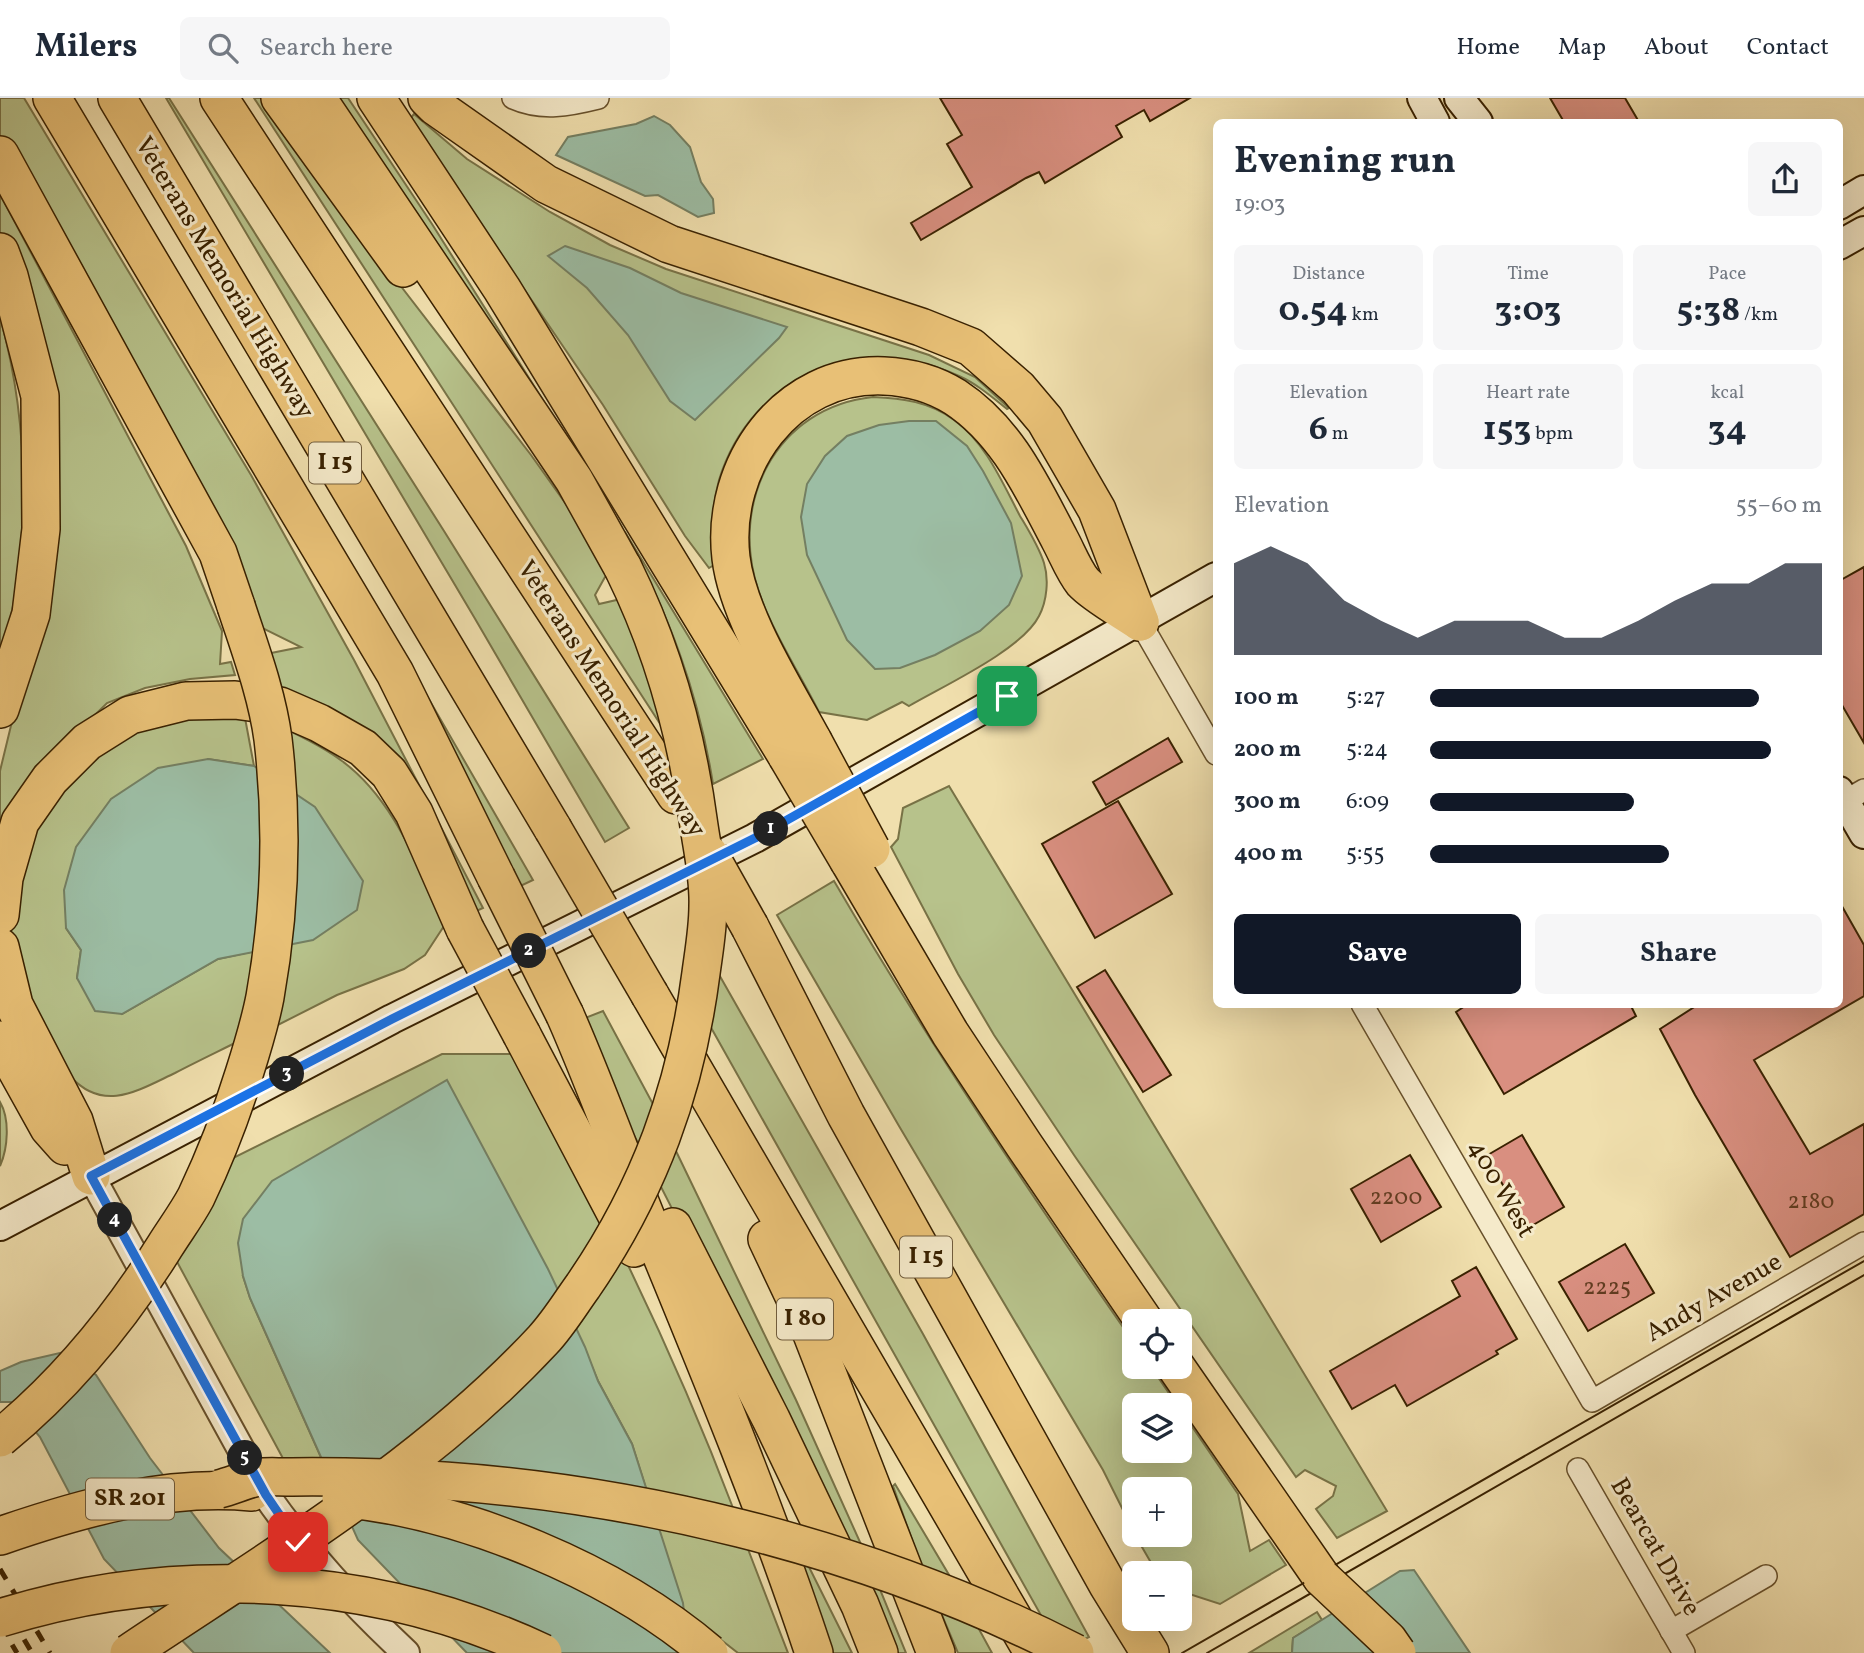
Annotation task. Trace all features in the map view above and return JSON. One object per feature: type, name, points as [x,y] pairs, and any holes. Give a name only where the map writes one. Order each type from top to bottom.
[{"type":"highway","points":[[52,98],[395,673],[565,1016],[759,1498],[814,1653]]},
{"type":"highway","name":"Veterans Memorial Highway","points":[[117,98],[553,829],[1029,1646]]},
{"type":"highway","name":"Veterans Memorial Highway","points":[[219,98],[676,795],[750,927],[846,1115],[1108,1585],[1150,1653]]},
{"type":"highway","points":[[280,98],[615,554]]},
{"type":"highway","points":[[129,1653],[359,1498],[459,1421],[547,1337],[597,1266],[626,1218],[660,1145],[682,1069],[697,1002],[709,908],[703,847],[681,723],[654,638],[615,554],[574,480],[317,98]]},
{"type":"highway","points":[[376,98],[800,749],[860,855],[891,887],[950,1033],[1136,1309]]},
{"type":"highway","points":[[428,98],[435,106],[546,184],[669,244],[921,327],[971,348],[1018,388],[1045,420],[1097,510],[1140,622]]},
{"type":"highway","points":[[0,155],[218,553],[256,669],[272,737],[278,817],[276,913],[265,999],[230,1116],[195,1199],[112,1324],[56,1388],[0,1438]]},
{"type":"highway","points":[[0,252],[9,276],[40,396],[41,529],[31,614],[0,709]]},
{"type":"highway","points":[[800,749],[743,606],[731,561],[730,528],[742,471],[758,440],[789,407],[830,385],[870,376],[905,378],[932,386],[963,403],[994,430],[1013,454],[1083,582],[1140,622]]},
{"type":"highway","points":[[0,915],[4,878],[20,821],[50,779],[87,742],[130,715],[186,701],[235,699],[279,706],[319,723],[363,748],[389,773],[414,813],[465,929],[646,1271],[696,1379],[759,1498]]},
{"type":"highway","points":[[0,947],[15,1004],[74,1121],[91,1176]]},
{"type":"highway","name":"I 80","points":[[650,995],[812,1334],[936,1653]]},
{"type":"highway","points":[[0,1040],[49,1128],[91,1176]]},
{"type":"highway","points":[[587,1066],[720,1315],[860,1605],[879,1653]]},
{"type":"highway","points":[[1184,1379],[1322,1578],[1382,1653]]},
{"type":"highway","points":[[219,1489],[256,1478],[409,1479],[538,1490],[633,1505],[842,1558],[960,1601],[1075,1653]]},
{"type":"highway","points":[[219,1489],[335,1497],[387,1505],[493,1533],[616,1589],[674,1626],[709,1653]]},
{"type":"highway","name":"SR 201","points":[[0,1536],[43,1521],[143,1497],[219,1489]]},
{"type":"highway","points":[[0,1523],[43,1521]]},
{"type":"highway","points":[[1322,1578],[1364,1653]]},
{"type":"highway","points":[[1322,1578],[1388,1640],[1397,1653]]},
{"type":"highway","points":[[0,1618],[58,1603],[136,1588],[205,1584],[280,1586],[349,1594],[415,1607],[469,1624],[543,1653]]},
{"type":"main road","points":[[1422,98],[1433,119]]},
{"type":"main road","points":[[1459,98],[1476,119]]},
{"type":"main road","points":[[1843,203],[1864,190]]},
{"type":"main road","points":[[1843,244],[1864,231]]},
{"type":"main road","points":[[0,1226],[392,1019],[755,838],[1213,579]]},
{"type":"main road","points":[[1850,794],[1864,834]]},
{"type":"street","points":[[513,98],[540,106],[560,106],[598,98]]},
{"type":"street","points":[[1140,622],[1213,749]]},
{"type":"street","name":"400 West","points":[[1364,1008],[1592,1401]]},
{"type":"street","points":[[91,1176],[266,1495],[298,1542],[406,1653]]},
{"type":"street","name":"Andy Avenue","points":[[1592,1401],[1864,1243]]},
{"type":"street","name":"Bearcat Drive","points":[[1578,1469],[1684,1653]]},
{"type":"street","points":[[1671,1631],[1766,1576]]},
{"type":"shaded area","points":[[0,98],[24,98],[251,475],[354,660],[483,908],[472,913],[429,831],[263,681],[256,656],[301,647],[244,619],[0,146]]},
{"type":"shaded area","points":[[73,98],[362,583],[533,880],[512,890]]},
{"type":"shaded area","points":[[166,98],[169,98],[444,531],[629,828],[605,842]]},
{"type":"shaded area","points":[[254,98],[266,98],[383,263],[568,507],[609,575],[605,577],[595,595],[599,604],[621,599],[668,736]]},
{"type":"shaded area","points":[[332,98],[348,98],[432,224],[597,486]]},
{"type":"shaded area","points":[[414,114],[467,159],[550,212],[610,245],[666,269],[929,355],[975,377],[1009,408],[966,379],[922,363],[884,358],[848,361],[814,372],[783,389],[756,413],[734,444],[716,491],[713,522],[714,565],[709,568],[685,536],[603,405],[409,120]]},
{"type":"shaded area","points":[[654,116],[670,125],[690,147],[701,182],[713,199],[714,213],[698,217],[658,195],[645,196],[556,155],[568,137],[636,124]]},
{"type":"shaded area","points":[[0,194],[186,546],[222,631],[220,664],[231,662],[235,675],[190,679],[145,688],[107,703],[52,757],[0,842],[0,771],[24,672],[52,504],[0,241]]},
{"type":"shaded area","points":[[565,246],[630,268],[681,293],[787,327],[695,420],[670,401],[628,335],[587,288],[548,256]]},
{"type":"shaded area","points":[[0,317],[17,403],[23,490],[17,577],[0,663]]},
{"type":"shaded area","points":[[873,397],[925,405],[945,414],[965,429],[992,464],[1037,545],[1046,569],[1047,583],[1039,616],[1016,642],[980,666],[909,706],[902,702],[867,720],[819,712],[779,638],[759,592],[751,558],[750,525],[756,494],[768,465],[786,440],[810,419],[839,405]]},
{"type":"shaded area","points":[[936,421],[967,446],[1011,523],[1022,576],[1009,605],[980,631],[935,655],[900,668],[875,669],[847,640],[807,555],[801,517],[807,484],[825,456],[847,436],[879,425]]},
{"type":"shaded area","points":[[625,532],[763,759],[713,784],[699,717],[680,654]]},
{"type":"shaded area","points":[[226,716],[245,718],[254,766],[208,759],[66,928],[81,950],[77,978],[122,1014],[218,959],[255,951],[239,1041],[135,1091],[109,1096],[96,1094],[83,1088],[71,1077],[35,1013],[20,978],[12,942],[11,913],[23,860],[47,805],[69,779],[96,756],[126,737],[157,725]]},
{"type":"shaded area","points":[[286,729],[335,756],[376,794],[403,835],[446,923],[425,955],[404,969],[337,995],[266,1031]]},
{"type":"shaded area","points":[[208,759],[254,766],[315,807],[363,881],[357,910],[313,940],[218,959],[122,1014],[95,1011],[77,978],[81,950],[66,928],[64,890],[76,847],[111,799],[158,768]]},
{"type":"shaded area","points":[[949,786],[1387,1511],[1337,1538],[1316,1509],[1333,1496],[1336,1486],[1305,1470],[1296,1477],[1192,1326],[1192,1309],[1180,1309],[994,1035],[958,974],[891,847],[898,839],[903,808]]},
{"type":"shaded area","points":[[834,881],[979,1115],[1122,1325],[1122,1379],[1159,1379],[1169,1393],[1122,1393],[1122,1463],[1192,1463],[1192,1427],[1238,1494],[1250,1551],[1269,1540],[1286,1565],[1220,1604],[1192,1595],[1192,1561],[1150,1561],[1142,1547],[1192,1547],[1192,1477],[1122,1477],[1122,1508],[1103,1470],[777,915]]},
{"type":"shaded area","points":[[717,971],[923,1334],[1089,1637],[1081,1641],[1047,1626],[709,1024]]},
{"type":"shaded area","points":[[603,1011],[654,1106],[639,1145],[575,1022]]},
{"type":"shaded area","points":[[442,1054],[515,1054],[605,1222],[559,1294],[243,1276],[250,1298],[324,1464],[286,1464],[175,1258],[225,1162]]},
{"type":"shaded area","points":[[447,1080],[548,1269],[598,1381],[632,1444],[683,1603],[688,1653],[467,1653],[358,1540],[250,1298],[243,1276],[238,1243],[243,1219],[272,1181]]},
{"type":"shaded area","points":[[0,1102],[7,1134],[0,1166]]},
{"type":"shaded area","points":[[675,1149],[796,1400],[864,1551],[830,1541],[720,1303],[660,1185]]},
{"type":"shaded area","points":[[624,1257],[710,1448],[735,1513],[648,1495],[632,1444],[598,1381],[576,1329]]},
{"type":"shaded area","points":[[64,1352],[96,1375],[150,1458],[219,1548],[330,1653],[194,1653],[104,1559],[40,1437],[11,1402],[0,1402],[0,1371],[21,1362]]},
{"type":"shaded area","points":[[895,1484],[955,1585],[924,1574],[893,1486]]},
{"type":"shaded area","points":[[656,1521],[746,1544],[788,1653],[738,1653],[684,1611]]},
{"type":"shaded area","points":[[800,1559],[805,1559],[852,1653],[831,1653]]},
{"type":"shaded area","points":[[1414,1570],[1470,1653],[1292,1653],[1293,1638],[1400,1571]]},
{"type":"shaded area","points":[[844,1572],[877,1582],[906,1653],[879,1653]]},
{"type":"shaded area","points":[[938,1606],[974,1620],[992,1653],[958,1653]]},
{"type":"shaded area","points":[[1317,1612],[1322,1620],[1293,1638],[1292,1653],[1249,1653]]},
{"type":"building","points":[[940,98],[1190,98],[1150,121],[1144,110],[1116,126],[1122,137],[1045,183],[1039,172],[921,240],[911,223],[972,187],[947,144],[962,135]]},
{"type":"building","points":[[1550,98],[1625,98],[1637,119],[1562,119]]},
{"type":"building","points":[[1864,567],[1864,743],[1843,707],[1843,579]]},
{"type":"building","points":[[1168,738],[1182,762],[1106,805],[1093,782]]},
{"type":"building","points":[[1118,801],[1172,894],[1095,938],[1042,844]]},
{"type":"building","points":[[1843,908],[1864,945],[1864,996],[1754,1060],[1810,1154],[1864,1124],[1864,1214],[1790,1257],[1695,1095],[1660,1029],[1693,1008],[1843,1008]]},
{"type":"building","points":[[1105,970],[1171,1075],[1143,1092],[1077,987]]},
{"type":"building","points":[[1462,1008],[1632,1008],[1636,1016],[1504,1094],[1456,1012]]},
{"type":"building","points":[[1522,1135],[1564,1207],[1528,1228],[1486,1156]]},
{"type":"building","points":[[1410,1155],[1441,1207],[1381,1242],[1351,1189]]},
{"type":"building","points":[[1625,1244],[1654,1293],[1588,1331],[1559,1282]]},
{"type":"building","points":[[1476,1267],[1517,1339],[1496,1351],[1498,1354],[1407,1406],[1395,1385],[1352,1409],[1330,1371],[1460,1296],[1452,1281]]},
{"type":"tram line","points":[[1182,1653],[1864,1261]]},
{"type":"tram line","points":[[1207,1653],[1864,1275]]},
{"type":"railway","points":[[0,1569],[50,1653]]},
{"type":"railway","points":[[0,1598],[32,1653]]},
{"type":"railway","points":[[0,1624],[17,1653]]},
{"type":"route","points":[[298,1542],[266,1495],[91,1176],[392,1019],[755,838],[1007,696]]}]
